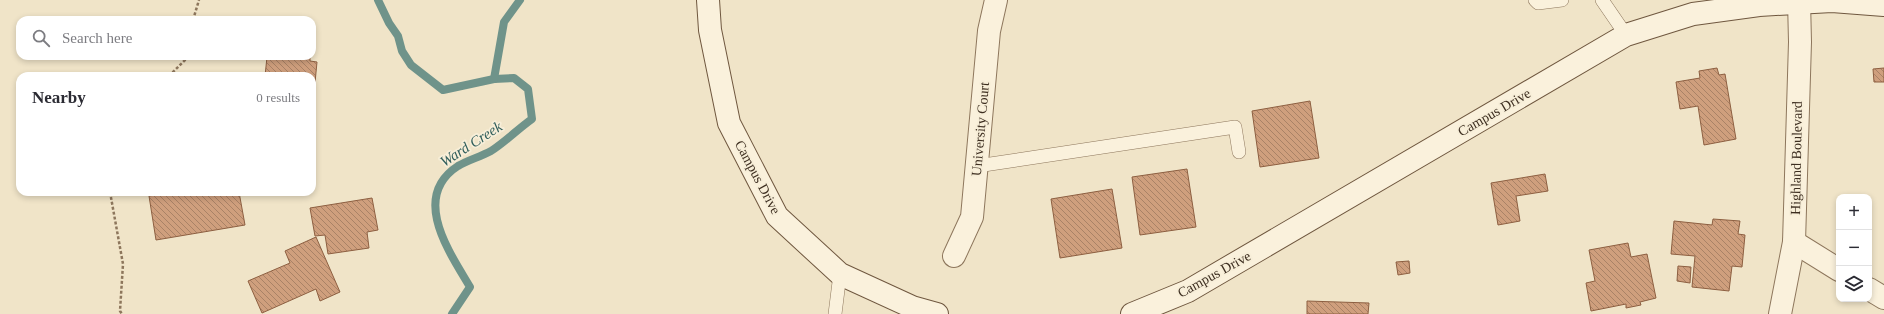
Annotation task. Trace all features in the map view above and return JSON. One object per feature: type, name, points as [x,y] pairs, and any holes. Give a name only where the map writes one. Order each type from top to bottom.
[{"type":"street","name":"Campus Drive","points":[[708,0],[710,30],[729,123],[777,216],[840,274],[912,307],[937,314]]},
{"type":"street","name":"University Court","points":[[954,256],[972,217],[989,31],[996,0]]},
{"type":"street","name":"Campus Drive","points":[[1132,314],[1188,291],[1626,35],[1693,14],[1799,1],[1832,1],[1884,5]]},
{"type":"street","name":"Highland Boulevard","points":[[1780,314],[1794,242],[1800,42],[1799,1]]},
{"type":"street","points":[[1794,242],[1836,268]]},
{"type":"street","points":[[1872,291],[1884,298]]},
{"type":"lane","points":[[1535,0],[1538,3],[1562,0]]},
{"type":"lane","points":[[1602,0],[1626,35]]},
{"type":"lane","points":[[977,166],[1235,127],[1239,152]]},
{"type":"lane","points":[[835,314],[840,274]]},
{"type":"path","points":[[194,16],[199,0]]},
{"type":"path","points":[[173,72],[185,60]]},
{"type":"path","points":[[111,196],[123,264],[120,311],[122,314]]},
{"type":"building","points":[[267,60],[310,60],[317,62],[316,72],[265,72]]},
{"type":"building","points":[[1717,68],[1719,75],[1725,74],[1736,139],[1704,145],[1698,106],[1680,109],[1676,82],[1700,78],[1699,71]]},
{"type":"building","points":[[1884,68],[1884,82],[1874,82],[1873,69]]},
{"type":"building","points":[[1310,101],[1319,158],[1260,167],[1252,111]]},
{"type":"building","points":[[1187,169],[1196,227],[1140,235],[1132,177]]},
{"type":"building","points":[[1545,174],[1548,191],[1516,196],[1520,221],[1498,225],[1491,183]]},
{"type":"building","points":[[1112,189],[1122,248],[1060,258],[1051,199]]},
{"type":"building","points":[[149,196],[240,196],[245,225],[156,240]]},
{"type":"building","points":[[372,198],[378,230],[367,232],[369,248],[328,254],[325,235],[315,236],[310,208]]},
{"type":"building","points":[[1713,219],[1740,221],[1738,234],[1745,235],[1742,267],[1732,266],[1729,291],[1692,287],[1695,256],[1671,254],[1674,221],[1712,225]]},
{"type":"building","points":[[316,237],[340,292],[320,301],[316,289],[262,313],[248,281],[290,263],[285,251]]},
{"type":"building","points":[[1628,243],[1631,257],[1647,254],[1656,298],[1640,302],[1641,305],[1626,308],[1626,304],[1591,311],[1586,283],[1595,281],[1589,250]]},
{"type":"building","points":[[1409,261],[1410,273],[1398,275],[1396,262]]},
{"type":"building","points":[[1678,266],[1691,267],[1690,283],[1677,281]]},
{"type":"building","points":[[1307,301],[1369,303],[1368,314],[1307,314]]},
{"type":"waterway","name":"Ward Creek","points":[[378,0],[389,23],[398,36],[402,51],[411,65],[443,90],[494,79],[514,78],[528,89],[532,119],[491,151],[458,166],[444,179],[437,193],[435,209],[438,225],[453,258],[470,287],[452,314]]},
{"type":"waterway","name":"Ward Creek","points":[[494,79],[504,22],[520,0]]}]
